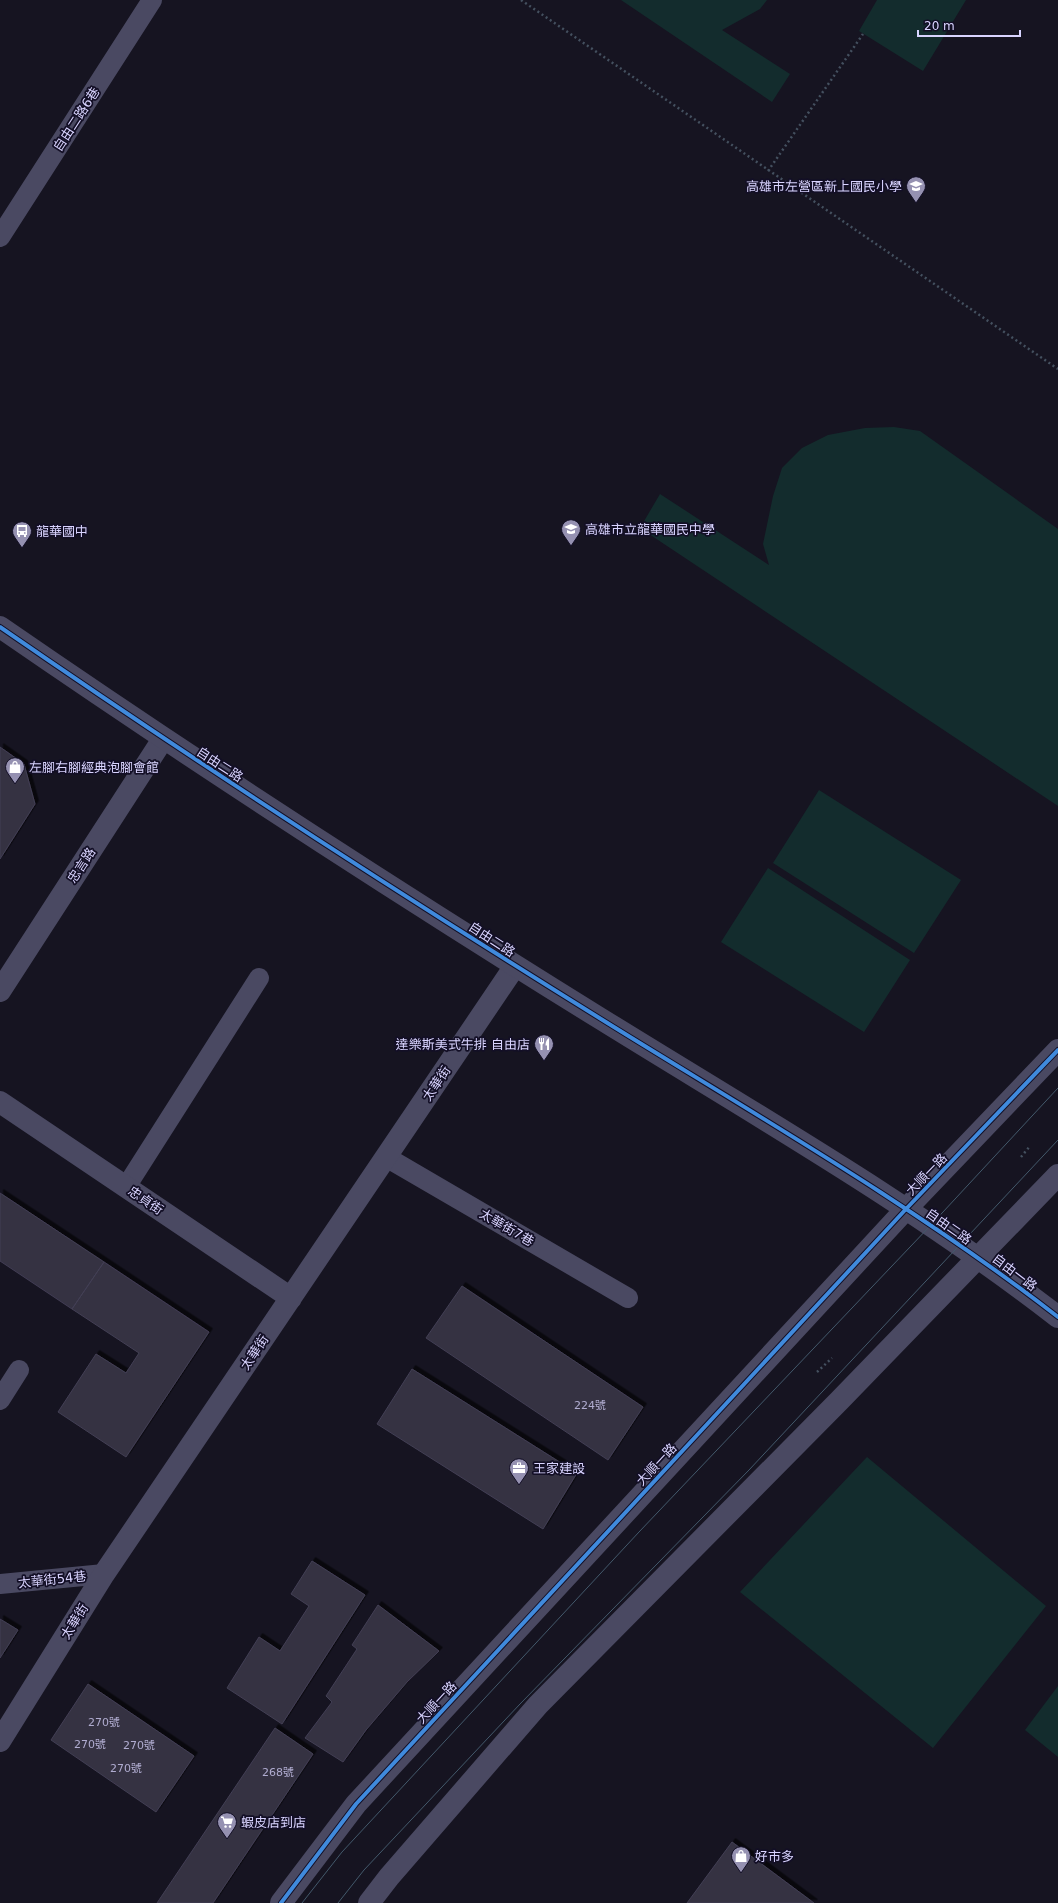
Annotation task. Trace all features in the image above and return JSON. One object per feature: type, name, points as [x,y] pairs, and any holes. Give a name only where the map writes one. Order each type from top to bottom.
[{"type":"street","name":"自由二路","points":[[0,628],[163,739],[515,966],[906,1209],[979,1258]]},
{"type":"street","name":"忠言路","points":[[0,991],[163,739]]},
{"type":"street","name":"太華街","points":[[0,1741],[104,1574],[515,966]]},
{"type":"street","name":"大順一路","points":[[281,1903],[356,1804],[906,1209],[1058,1050]]},
{"type":"street","name":"忠貞街","points":[[0,1102],[291,1298]]},
{"type":"street","points":[[369,1903],[389,1877],[538,1705],[979,1258],[1058,1175]]},
{"type":"street","name":"自由一路","points":[[979,1258],[1058,1317]]},
{"type":"lane","name":"自由二路6巷","points":[[0,237],[152,0]]},
{"type":"lane","points":[[126,1186],[259,978]]},
{"type":"lane","name":"太華街7巷","points":[[386,1156],[628,1298]]},
{"type":"lane","points":[[0,1400],[19,1370]]},
{"type":"lane","name":"太華街54巷","points":[[0,1584],[104,1574]]},
{"type":"path","points":[[521,0],[1058,369]]},
{"type":"path","points":[[768,171],[863,34]]},
{"type":"path","points":[[1020,1157],[1030,1146]]},
{"type":"path","points":[[817,1372],[832,1358]]},
{"type":"green space","points":[[621,0],[767,0],[760,9],[722,30],[790,74],[772,102]]},
{"type":"green space","points":[[877,0],[966,0],[923,71],[859,31]]},
{"type":"green space","points":[[894,427],[920,431],[1058,529],[1058,806],[640,528],[660,494],[769,565],[763,544],[773,496],[782,468],[802,448],[828,435],[865,428]]},
{"type":"green space","points":[[819,790],[961,880],[914,953],[773,863]]},
{"type":"green space","points":[[768,868],[910,960],[864,1032],[721,942]]},
{"type":"green space","points":[[867,1457],[1046,1606],[933,1748],[740,1592]]},
{"type":"green space","points":[[1058,1686],[1058,1757],[1025,1730]]},
{"type":"building","name":"左腳右腳經典泡腳會館","points":[[0,747],[24,764],[35,804],[0,859]]},
{"type":"building","points":[[0,1193],[104,1262],[72,1309],[0,1261]]},
{"type":"building","points":[[104,1262],[209,1332],[126,1457],[58,1412],[96,1354],[126,1373],[139,1353],[72,1309]]},
{"type":"building","points":[[462,1286],[643,1407],[608,1460],[426,1338]]},
{"type":"building","points":[[412,1369],[577,1473],[543,1529],[377,1424]]},
{"type":"building","points":[[312,1561],[365,1595],[282,1724],[227,1688],[259,1637],[280,1651],[309,1606],[291,1594]]},
{"type":"building","points":[[378,1605],[439,1651],[407,1682],[366,1730],[343,1762],[305,1738],[332,1702],[326,1696],[357,1649],[352,1645]]},
{"type":"building","points":[[0,1619],[18,1630],[0,1658]]},
{"type":"building","points":[[88,1684],[194,1756],[156,1812],[51,1740]]},
{"type":"building","points":[[275,1728],[313,1754],[213,1903],[157,1903]]},
{"type":"building","name":"好市多","points":[[732,1842],[814,1903],[687,1903]]},
{"type":"tram line","points":[[302,1903],[342,1852],[639,1532],[930,1226],[1058,1088]]},
{"type":"tram line","points":[[338,1903],[364,1870],[520,1704],[749,1470],[1058,1140]]},
{"type":"cycle path","points":[[0,627],[223,778],[525,972],[891,1199],[1004,1276],[1058,1317]]},
{"type":"cycle path","points":[[281,1903],[356,1804],[906,1209],[1058,1050]]},
{"type":"place","name":"高雄市左營區新上國民小學","points":[[916,203]]},
{"type":"place","name":"高雄市立龍華國民中學","points":[[571,546]]},
{"type":"place","name":"龍華國中","points":[[22,548]]},
{"type":"place","name":"左腳右腳經典泡腳會館","points":[[15,784]]},
{"type":"place","name":"達樂斯美式牛排 自由店","points":[[544,1061]]},
{"type":"place","name":"王家建設","points":[[519,1485]]},
{"type":"place","name":"蝦皮店到店","points":[[227,1839]]},
{"type":"place","name":"好市多","points":[[741,1873]]}]
